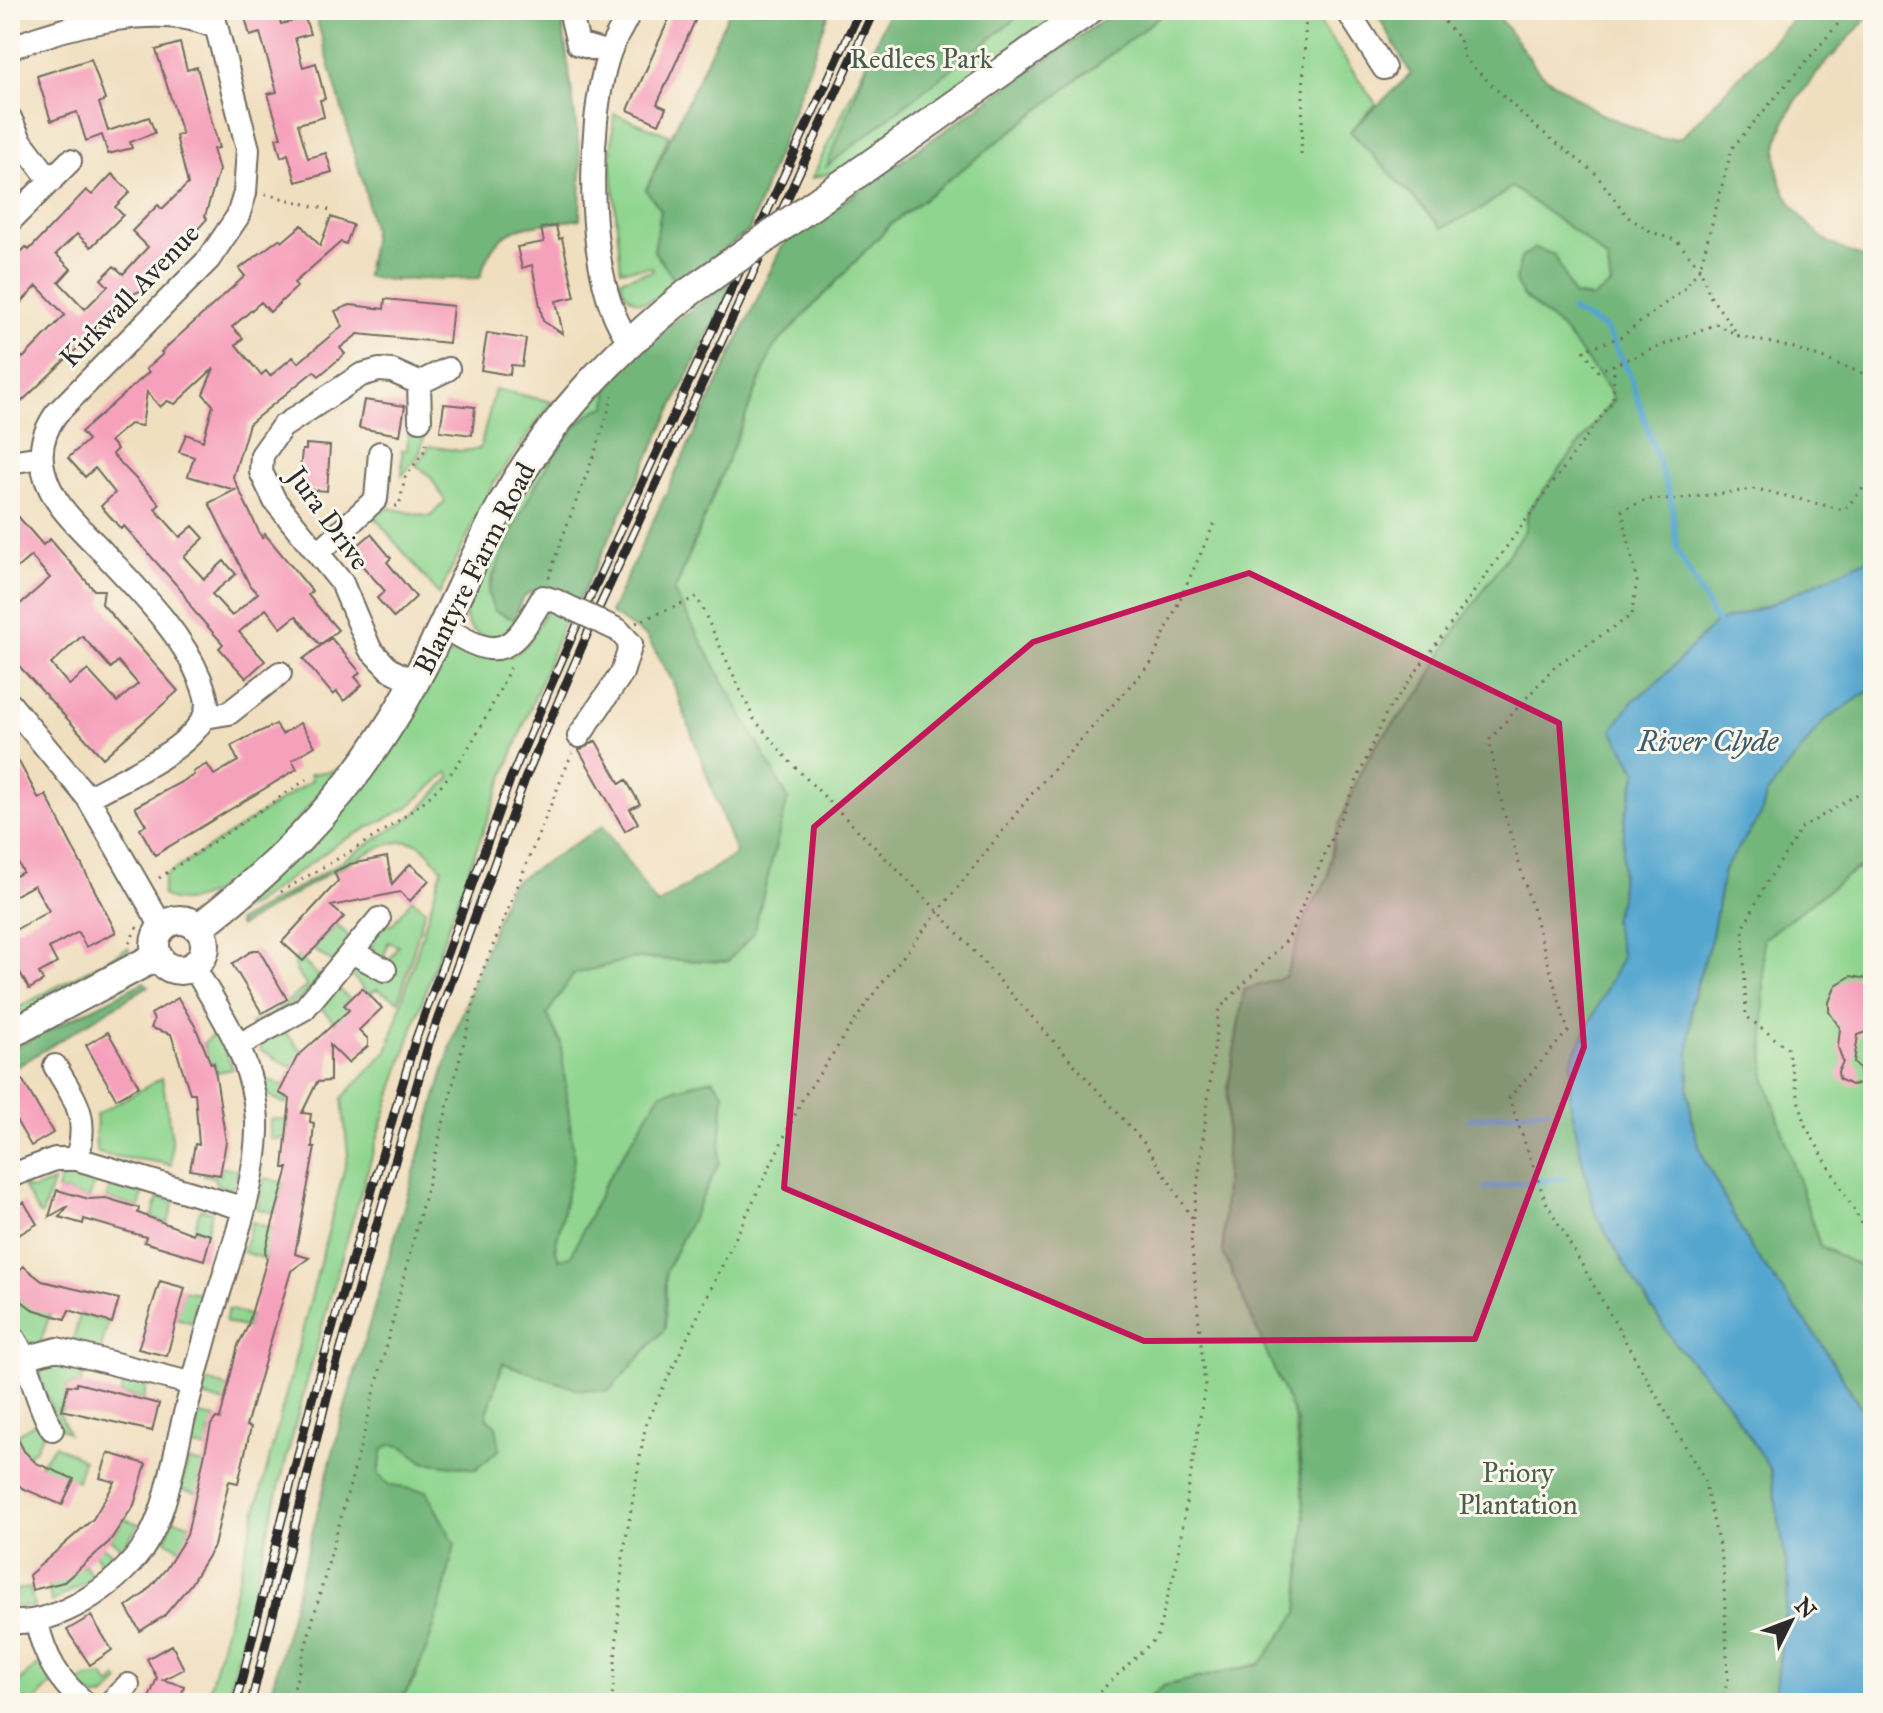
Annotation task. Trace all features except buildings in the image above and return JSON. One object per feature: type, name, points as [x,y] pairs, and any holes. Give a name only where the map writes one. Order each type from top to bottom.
[{"type":"main road","name":"Blantyre Farm Road","points":[[198,928],[271,868],[320,818],[372,752],[415,682],[494,519],[522,471],[565,412],[621,351],[688,293],[1089,10]]},
{"type":"main road","points":[[184,921],[198,928],[205,944],[200,960],[193,966],[177,970],[157,956],[156,938],[162,927],[184,921]]},
{"type":"main road","points":[[10,1034],[157,956]]},
{"type":"street","points":[[570,10],[578,44],[609,53]]},
{"type":"street","points":[[621,351],[598,247],[592,160],[596,116],[609,53],[631,10]]},
{"type":"street","points":[[1347,10],[1384,68]]},
{"type":"street","name":"Kirkwall Avenue","points":[[10,48],[36,38],[150,14],[215,19],[248,149],[246,189],[238,216],[226,238],[56,414],[46,432],[41,457]]},
{"type":"street","points":[[10,118],[20,140],[51,181]]},
{"type":"street","points":[[10,221],[70,161]]},
{"type":"street","points":[[420,420],[419,383],[448,369]]},
{"type":"street","name":"Jura Drive","points":[[415,682],[379,660],[370,649],[342,583],[265,486],[262,455],[269,441],[282,427],[361,375],[379,370],[392,371],[419,383]]},
{"type":"street","points":[[318,553],[376,499],[380,453]]},
{"type":"street","points":[[10,462],[41,457],[46,480],[61,508],[186,651],[206,693],[205,717],[196,729],[162,756],[88,798]]},
{"type":"street","points":[[443,626],[472,645],[493,649],[519,639],[550,599],[618,630],[631,644],[622,673],[579,736]]},
{"type":"street","points":[[205,717],[229,713],[280,673]]},
{"type":"street","points":[[10,704],[88,798],[162,927]]},
{"type":"street","points":[[239,1045],[304,1009],[379,919]]},
{"type":"street","points":[[352,952],[385,970]]},
{"type":"street","points":[[10,1622],[37,1623],[87,1597],[141,1550],[156,1526],[169,1489],[193,1384],[242,1208],[257,1138],[255,1099],[239,1045],[193,966]]},
{"type":"street","points":[[55,1066],[83,1117],[83,1136],[77,1159]]},
{"type":"street","points":[[10,1176],[55,1159],[77,1159],[242,1208]]},
{"type":"street","points":[[10,1333],[28,1357],[38,1403],[52,1429]]},
{"type":"street","points":[[28,1357],[57,1349],[193,1384]]},
{"type":"street","points":[[37,1623],[50,1664],[61,1680],[85,1703]]},
{"type":"street","points":[[110,1703],[128,1685]]},
{"type":"path","points":[[1301,154],[1306,10]]},
{"type":"path","points":[[1434,10],[1460,40],[1464,58],[1520,113],[1595,173],[1628,217],[1652,232],[1677,241],[1700,268],[1710,296],[1739,336]]},
{"type":"path","points":[[1438,15],[1490,10]]},
{"type":"path","points":[[1850,10],[1732,148],[1700,268],[1684,289],[1621,337],[1584,350],[1598,371],[1716,324],[1739,336],[1794,348],[1873,377]]},
{"type":"path","points":[[246,189],[334,211]]},
{"type":"path","points":[[550,599],[573,505],[601,441],[621,351]]},
{"type":"path","points":[[1088,1703],[1157,1637],[1176,1566],[1205,1386],[1191,1238],[1219,1009],[1288,939],[1386,713],[1613,400],[1614,365]]},
{"type":"path","points":[[376,499],[380,503],[399,506],[405,478],[424,451],[430,433],[430,424],[421,424],[420,420]]},
{"type":"path","points":[[1721,1703],[1728,1680],[1723,1564],[1704,1479],[1545,1200],[1509,1098],[1568,1031],[1502,805],[1489,740],[1555,666],[1632,615],[1637,581],[1622,510],[1649,499],[1671,500],[1757,489],[1844,510],[1873,477]]},
{"type":"path","points":[[612,1703],[623,1556],[646,1423],[803,1098],[871,997],[1034,791],[1151,663],[1215,522]]},
{"type":"path","points":[[618,630],[697,597],[754,719],[791,763],[939,912],[1145,1144],[1193,1219]]},
{"type":"path","points":[[276,895],[415,807],[446,779],[490,714],[518,649],[519,639]]},
{"type":"path","points":[[290,1703],[363,1437],[481,975],[579,736]]},
{"type":"path","points":[[128,944],[160,876],[309,778]]},
{"type":"path","points":[[1873,791],[1856,795],[1802,828],[1765,885],[1743,929],[1746,1016],[1787,1048],[1805,1125],[1873,1243]]},
{"type":"highlighted area","points":[[1249,573],[1559,723],[1584,1047],[1475,1339],[1144,1341],[784,1188],[814,827],[1033,642]]},
{"type":"green space","points":[[314,10],[561,10],[581,163],[580,219],[529,226],[505,235],[495,245],[480,278],[388,280],[366,276],[373,235],[366,194]]},
{"type":"green space","points":[[730,10],[830,10],[749,231],[677,283],[654,251],[661,210],[646,190]]},
{"type":"green space","name":"Redlees Park","points":[[889,10],[1027,10],[827,166]]},
{"type":"green space","name":"Redlees Park","points":[[891,10],[1069,10],[842,170],[812,178]]},
{"type":"green space","points":[[1117,10],[1168,10],[890,225],[773,348],[674,592],[788,798],[753,934],[727,962],[635,958],[574,974],[547,1014],[561,1043],[574,1160],[555,1248],[559,1259],[571,1256],[604,1185],[661,1093],[712,1079],[724,1092],[719,1163],[666,1271],[665,1329],[609,1391],[577,1389],[503,1363],[486,1417],[496,1426],[500,1449],[476,1469],[424,1462],[404,1447],[392,1444],[383,1449],[378,1474],[390,1486],[426,1491],[455,1544],[440,1606],[419,1666],[399,1703],[268,1703],[343,1414],[454,1036],[509,885],[603,826],[657,905],[736,854],[672,680],[647,637],[610,613],[783,244]]},
{"type":"green space","points":[[1168,10],[1311,10],[1376,104],[1350,131],[1480,210],[1512,187],[1581,236],[1607,259],[1611,285],[1594,298],[1523,296],[1562,329],[1609,389],[1613,400],[1528,511],[1525,530],[1453,634],[1422,691],[1377,743],[1361,771],[1334,838],[1328,878],[1308,913],[1285,977],[1244,991],[1228,1089],[1223,1252],[1294,1415],[1305,1519],[1298,1613],[1260,1664],[1163,1686],[1144,1703],[399,1703],[417,1676],[426,1491],[390,1486],[377,1474],[382,1449],[392,1444],[404,1447],[424,1462],[476,1469],[499,1449],[496,1426],[486,1417],[503,1363],[577,1389],[665,1329],[666,1271],[719,1163],[604,1185],[571,1256],[559,1260],[555,1248],[562,1219],[564,1095],[561,1043],[547,1014],[574,974],[635,958],[727,962],[753,934],[788,798],[674,593],[773,348],[890,225]]},
{"type":"green space","name":"Priory Plantation","points":[[1375,10],[1494,10],[1540,73],[1599,113],[1660,139],[1681,138],[1802,10],[1873,10],[1797,100],[1783,125],[1777,151],[1779,179],[1794,207],[1811,228],[1828,242],[1873,260],[1873,557],[1767,606],[1715,623],[1660,680],[1633,701],[1613,730],[1637,772],[1625,818],[1620,898],[1613,920],[1622,957],[1572,1059],[1570,1099],[1596,1215],[1674,1342],[1725,1399],[1771,1471],[1789,1582],[1776,1688],[1768,1703],[1144,1703],[1163,1686],[1260,1664],[1298,1613],[1305,1519],[1297,1422],[1223,1252],[1228,1089],[1244,990],[1285,977],[1308,913],[1328,878],[1334,838],[1361,771],[1377,743],[1422,691],[1453,634],[1525,530],[1528,511],[1613,400],[1609,389],[1562,329],[1523,296],[1515,281],[1521,258],[1535,248],[1555,255],[1573,295],[1593,298],[1611,285],[1607,259],[1581,236],[1512,187],[1480,210],[1442,228],[1350,131],[1411,74]]},
{"type":"green space","points":[[614,114],[669,135],[646,190],[661,210],[654,251],[677,283],[650,301],[636,301],[623,290],[621,279],[653,271],[652,267],[621,270],[611,159]]},
{"type":"green space","points":[[734,280],[579,601],[538,590],[523,597],[516,620],[494,611],[488,593],[519,517],[553,457],[572,432],[590,414],[607,407],[610,377],[669,325]]},
{"type":"green space","points":[[610,377],[607,407],[576,427],[548,464],[492,577],[488,593],[516,620],[512,629],[491,638],[478,633],[468,625],[465,616],[484,563],[544,458]]},
{"type":"green space","points":[[495,389],[552,402],[493,484],[439,595],[372,514],[381,506],[430,517],[445,501],[430,476],[416,465],[430,446],[460,451],[480,449]]},
{"type":"green space","points":[[427,426],[420,453],[402,476],[402,450],[407,450],[409,427]]},
{"type":"green space","points":[[546,609],[565,619],[456,903],[394,1086],[292,1437],[226,1703],[206,1703],[348,1155],[342,1098],[387,1051],[442,869],[420,845],[399,842],[359,857],[326,875],[325,872],[414,815],[451,777],[448,772],[407,808],[338,843],[256,903],[231,916],[442,658],[457,653],[509,657],[521,650],[533,635]]},
{"type":"green space","points":[[1873,688],[1873,864],[1855,870],[1763,939],[1765,1077],[1820,1246],[1873,1273],[1873,1427],[1819,1340],[1751,1248],[1705,1162],[1693,1127],[1688,1090],[1691,1003],[1712,936],[1724,869],[1761,815],[1766,795],[1824,721]]},
{"type":"green space","points":[[337,770],[283,835],[233,880],[207,895],[183,901],[162,895],[165,876],[312,780],[310,774]]},
{"type":"green space","points":[[1873,864],[1873,1273],[1820,1247],[1765,1077],[1763,938],[1855,870]]},
{"type":"green space","points":[[325,872],[326,875],[239,927],[237,922]]},
{"type":"green space","points":[[412,899],[425,909],[399,1001],[377,989],[368,994],[348,971],[357,965],[388,963],[398,946],[388,942],[383,961],[374,954],[371,944],[384,926],[393,924]]},
{"type":"green space","points":[[337,925],[352,939],[333,963],[313,949]]},
{"type":"green space","points":[[128,948],[132,956],[10,1023],[10,1012]]},
{"type":"green space","points":[[298,956],[320,978],[304,996],[253,1028],[250,1023],[272,1014],[307,986],[295,970],[294,961]]},
{"type":"green space","points":[[144,982],[148,986],[10,1071],[10,1050]]},
{"type":"green space","points":[[334,986],[350,999],[344,1005],[358,1021],[336,1023],[318,1005]]},
{"type":"green space","points":[[284,1031],[303,1052],[299,1071],[260,1050],[263,1041]]},
{"type":"green space","points":[[216,1032],[233,1069],[216,1072],[214,1063],[197,1066],[207,1055],[203,1044]]},
{"type":"green space","points":[[162,1078],[172,1138],[171,1165],[98,1153],[96,1115]]},
{"type":"green space","points":[[264,1079],[283,1085],[288,1098],[285,1104],[267,1095]]},
{"type":"green space","points":[[270,1119],[288,1120],[286,1138],[270,1139]]},
{"type":"green space","points":[[222,1167],[238,1170],[232,1188],[217,1185],[213,1177],[203,1175],[203,1172],[220,1175]]},
{"type":"green space","points":[[61,1176],[95,1180],[89,1199],[57,1190]]},
{"type":"green space","points":[[265,1178],[284,1183],[276,1213],[257,1209]]},
{"type":"green space","points":[[53,1182],[42,1215],[39,1214],[22,1185],[32,1190]]},
{"type":"green space","points":[[111,1183],[143,1193],[139,1208],[106,1198]]},
{"type":"green space","points":[[158,1197],[174,1202],[168,1223],[152,1218]]},
{"type":"green space","points":[[200,1209],[212,1212],[206,1234],[194,1230]]},
{"type":"green space","points":[[252,1222],[274,1229],[266,1259],[243,1252]]},
{"type":"green space","points":[[184,1290],[205,1295],[196,1324],[176,1318]]},
{"type":"green space","points":[[15,1296],[50,1314],[40,1344],[24,1339],[14,1327],[10,1311]]},
{"type":"green space","points":[[228,1309],[251,1316],[247,1328],[225,1322]]},
{"type":"green space","points":[[80,1314],[108,1322],[100,1352],[72,1345]]},
{"type":"green space","points":[[54,1358],[86,1365],[89,1371],[84,1370],[81,1384],[68,1385],[62,1410],[58,1409],[68,1433],[60,1428],[39,1377],[44,1363]]},
{"type":"green space","points":[[128,1374],[147,1379],[144,1399],[120,1394]]},
{"type":"green space","points":[[208,1381],[230,1388],[225,1403],[203,1396]]},
{"type":"green space","points":[[198,1415],[216,1418],[209,1433],[208,1449],[191,1445]]},
{"type":"green space","points":[[34,1424],[41,1424],[45,1430],[36,1448],[28,1455],[10,1449],[16,1435]]},
{"type":"green space","points":[[55,1445],[83,1460],[77,1481],[39,1466]]},
{"type":"green space","points":[[188,1461],[206,1464],[199,1480],[199,1494],[181,1489]]},
{"type":"green space","points":[[125,1519],[139,1524],[122,1549],[111,1539]]},
{"type":"green space","points":[[173,1519],[190,1524],[188,1532],[193,1534],[179,1548],[166,1540]]},
{"type":"green space","points":[[92,1540],[117,1556],[104,1568],[89,1544]]},
{"type":"green space","points":[[84,1565],[94,1577],[52,1602],[47,1586]]},
{"type":"green space","points":[[30,1588],[34,1607],[13,1606],[15,1590]]},
{"type":"green space","points":[[42,1662],[53,1682],[34,1703],[25,1700],[18,1703],[15,1700],[20,1694],[12,1687]]},
{"type":"green space","points":[[103,1676],[110,1685],[117,1678],[120,1682],[104,1697],[93,1697],[77,1685],[87,1678]]},
{"type":"water","name":"River Clyde","points":[[1873,557],[1873,688],[1824,721],[1766,795],[1761,815],[1724,869],[1712,936],[1691,1003],[1688,1090],[1693,1127],[1705,1162],[1751,1248],[1819,1340],[1873,1427],[1873,1703],[1768,1703],[1776,1688],[1789,1582],[1771,1471],[1725,1399],[1674,1342],[1596,1215],[1570,1099],[1572,1059],[1622,957],[1613,920],[1620,898],[1625,818],[1637,772],[1612,730],[1633,701],[1660,680],[1715,623],[1767,606]]},
{"type":"waterway","points":[[1572,311],[1605,328],[1630,375],[1671,500],[1677,550],[1719,627]]},
{"type":"waterway","points":[[1470,1119],[1548,1109]]},
{"type":"waterway","points":[[1485,1188],[1563,1178]]},
{"type":"railway","points":[[236,1703],[312,1399],[414,1044],[510,780],[577,625],[860,10]]},
{"type":"railway","points":[[251,1703],[327,1397],[429,1043],[525,779],[592,623],[874,10]]}]
